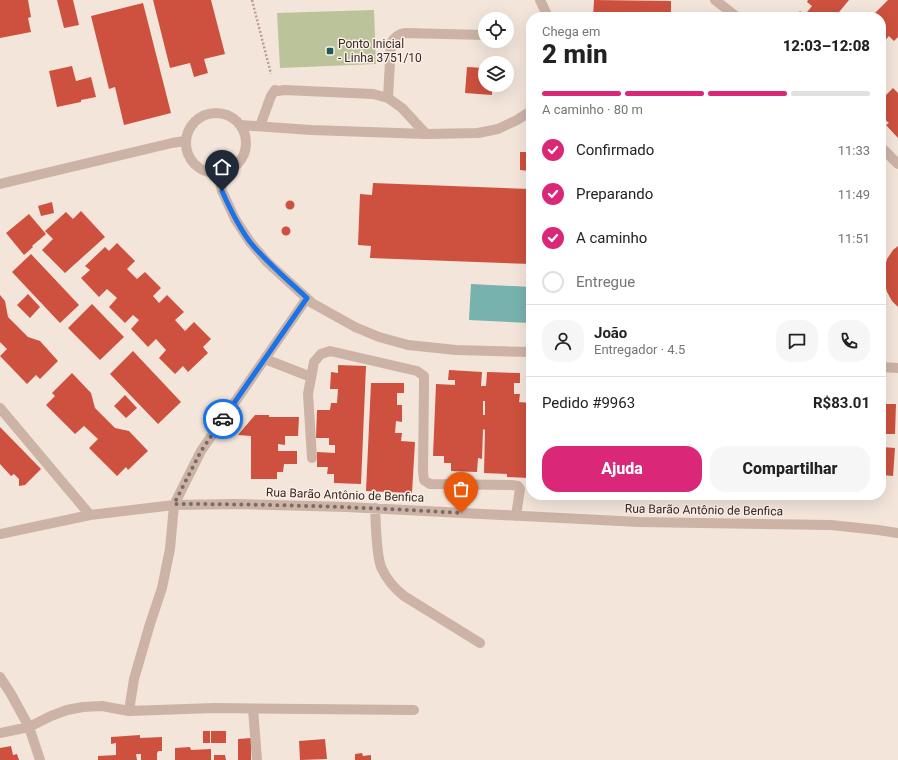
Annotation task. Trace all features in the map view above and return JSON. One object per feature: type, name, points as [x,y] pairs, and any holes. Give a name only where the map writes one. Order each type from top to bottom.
[{"type":"street","points":[[541,0],[546,12]]},
{"type":"street","points":[[715,0],[731,12]]},
{"type":"street","points":[[388,98],[391,43],[394,37],[398,34],[478,35]]},
{"type":"street","points":[[260,126],[271,96],[275,90],[373,94],[388,98],[402,108],[426,134]]},
{"type":"street","points":[[214,112],[227,114],[240,125],[246,140],[244,157],[240,162],[228,171],[218,173],[207,172],[195,166],[189,158],[185,148],[185,141],[193,123],[200,116],[214,112]]},
{"type":"street","points":[[240,125],[311,130],[426,134],[478,133],[498,130],[526,114]]},
{"type":"street","points":[[0,184],[185,141]]},
{"type":"street","points":[[886,152],[898,164]]},
{"type":"street","points":[[218,173],[222,191],[235,219],[250,242],[267,262],[312,303],[356,327],[379,337],[408,345],[456,350],[526,352]]},
{"type":"street","points":[[129,711],[134,679],[162,588],[170,549],[174,504],[201,451],[307,298]]},
{"type":"street","points":[[312,458],[308,394],[314,362],[321,354],[330,351],[417,371],[424,376],[422,472],[424,480],[430,484],[518,486],[520,489],[516,516]]},
{"type":"street","points":[[265,359],[311,377]]},
{"type":"street","points":[[886,367],[898,368]]},
{"type":"street","points":[[0,408],[90,515]]},
{"type":"street","name":"Rua Barão Antônio de Benfica","points":[[0,534],[90,515],[174,504],[374,508],[639,522],[831,525],[898,533]]},
{"type":"street","points":[[374,508],[378,553],[382,567],[395,589],[480,643]]},
{"type":"street","points":[[0,677],[30,727],[40,760]]},
{"type":"street","points":[[0,732],[30,727],[67,710],[83,707],[102,706],[129,711],[214,708],[414,710]]},
{"type":"street","points":[[253,709],[257,760]]},
{"type":"path","points":[[252,0],[275,90]]},
{"type":"green space","points":[[374,10],[376,64],[280,68],[277,13]]},
{"type":"water","points":[[471,284],[526,287],[526,323],[469,320]]},
{"type":"building","points":[[0,0],[28,0],[31,17],[28,18],[31,32],[0,38]]},
{"type":"building","points":[[57,0],[73,0],[79,25],[64,28]]},
{"type":"building","points":[[153,0],[211,0],[225,54],[204,59],[208,73],[194,77],[190,63],[170,68]]},
{"type":"building","points":[[594,0],[671,1],[671,12],[593,12]]},
{"type":"building","points":[[808,0],[849,0],[839,12],[807,12],[812,6],[807,2]]},
{"type":"building","points":[[888,0],[898,0],[898,37],[894,41],[889,36],[886,39],[886,12],[876,12]]},
{"type":"building","points":[[143,3],[171,113],[124,125],[115,87],[109,89],[91,16]]},
{"type":"building","points":[[72,66],[76,81],[91,77],[96,97],[57,107],[49,71]]},
{"type":"building","points":[[467,67],[478,68],[478,92],[492,92],[492,95],[465,93]]},
{"type":"building","points":[[893,88],[898,93],[898,138],[886,125],[889,123],[886,120],[886,95]]},
{"type":"building","points":[[520,152],[526,152],[526,171],[520,170]]},
{"type":"building","points":[[373,183],[526,189],[526,264],[370,258],[371,246],[358,245],[360,194],[372,195]]},
{"type":"building","points":[[288,201],[292,201],[294,205],[292,209],[288,209],[286,207],[286,203]]},
{"type":"building","points":[[52,202],[54,213],[41,216],[38,206]]},
{"type":"building","points":[[81,211],[105,237],[65,273],[42,250],[53,239],[45,231],[66,212],[73,219]]},
{"type":"building","points":[[29,214],[46,234],[24,255],[6,233]]},
{"type":"building","points":[[284,227],[288,227],[290,231],[288,235],[284,235],[282,233],[282,229]]},
{"type":"building","points":[[117,243],[135,261],[127,269],[137,279],[145,272],[161,288],[153,296],[159,303],[167,295],[184,312],[175,320],[185,331],[194,322],[211,339],[203,347],[208,353],[188,372],[183,366],[175,374],[159,358],[166,350],[156,339],[148,347],[131,329],[139,320],[133,315],[125,323],[109,307],[117,298],[107,289],[99,297],[81,278],[90,270],[85,266],[105,247],[109,251]]},
{"type":"building","points":[[898,246],[898,307],[892,301],[886,288],[886,263],[893,250]]},
{"type":"building","points":[[31,254],[79,305],[60,323],[12,272]]},
{"type":"building","points":[[28,294],[40,307],[30,318],[17,305]]},
{"type":"building","points":[[0,295],[5,301],[8,317],[28,337],[40,341],[58,361],[40,379],[36,375],[27,384],[0,356],[7,349],[0,342]]},
{"type":"building","points":[[92,304],[124,337],[100,360],[68,328]]},
{"type":"building","points":[[133,351],[181,402],[158,424],[110,374]]},
{"type":"building","points":[[338,365],[366,366],[361,484],[334,483],[334,474],[327,474],[328,467],[317,467],[317,452],[335,453],[335,445],[329,445],[329,438],[316,438],[317,410],[330,410],[331,403],[337,403],[338,389],[330,389],[331,372],[338,373]]},
{"type":"building","points":[[449,370],[482,372],[481,386],[486,386],[487,372],[520,373],[520,383],[514,383],[514,394],[520,394],[519,402],[526,403],[526,478],[507,477],[507,474],[484,473],[485,430],[483,429],[482,459],[478,458],[477,472],[451,471],[451,463],[444,463],[444,456],[433,456],[436,384],[455,385],[455,380],[448,380]],"holes":[[[483,401],[485,401],[485,415],[483,415]]]},
{"type":"building","points":[[72,373],[91,393],[95,408],[115,428],[129,431],[148,451],[128,470],[126,467],[117,476],[89,448],[98,439],[84,426],[75,434],[46,405],[55,396],[52,393]]},
{"type":"building","points":[[371,383],[404,383],[404,393],[397,393],[397,405],[402,405],[402,422],[396,421],[395,433],[402,433],[401,441],[415,442],[412,493],[366,491]]},
{"type":"building","points":[[125,395],[137,408],[126,418],[114,406]]},
{"type":"building","points":[[886,404],[896,404],[895,434],[886,434]]},
{"type":"building","points":[[255,415],[269,415],[269,417],[299,417],[298,436],[285,436],[285,445],[278,444],[278,451],[297,451],[297,464],[284,464],[283,472],[277,472],[277,479],[251,479],[251,436],[238,435]]},
{"type":"building","points":[[0,427],[41,469],[25,485],[19,486],[19,479],[14,474],[11,476],[0,464]]},
{"type":"building","points":[[886,447],[895,448],[893,476],[886,475]]},
{"type":"building","points":[[203,731],[210,731],[210,743],[203,743]]},
{"type":"building","points":[[211,731],[226,731],[226,743],[211,743]]},
{"type":"building","points":[[140,735],[140,738],[162,737],[162,751],[157,752],[157,760],[141,760],[141,754],[136,754],[137,760],[98,760],[98,756],[116,755],[116,743],[111,744],[111,737]]},
{"type":"building","points":[[251,738],[251,760],[238,760],[238,739]]},
{"type":"building","points":[[325,739],[327,759],[300,760],[299,741]]},
{"type":"building","points":[[11,746],[13,755],[17,754],[19,760],[0,760],[0,748]]},
{"type":"building","points":[[190,747],[191,750],[211,749],[211,760],[175,760],[175,748]]},
{"type":"building","points":[[362,753],[363,756],[371,755],[371,760],[355,760],[355,754]]},
{"type":"building","points":[[214,755],[225,755],[226,760],[214,760]]},
{"type":"way so far","points":[[223,419],[201,451],[174,504],[347,507],[461,513]]},
{"type":"place","name":"Ponto Inicial - Linha 3751/10","points":[[330,51]]},
{"type":"route","points":[[222,191],[235,219],[250,242],[267,262],[307,298],[223,419]]}]
